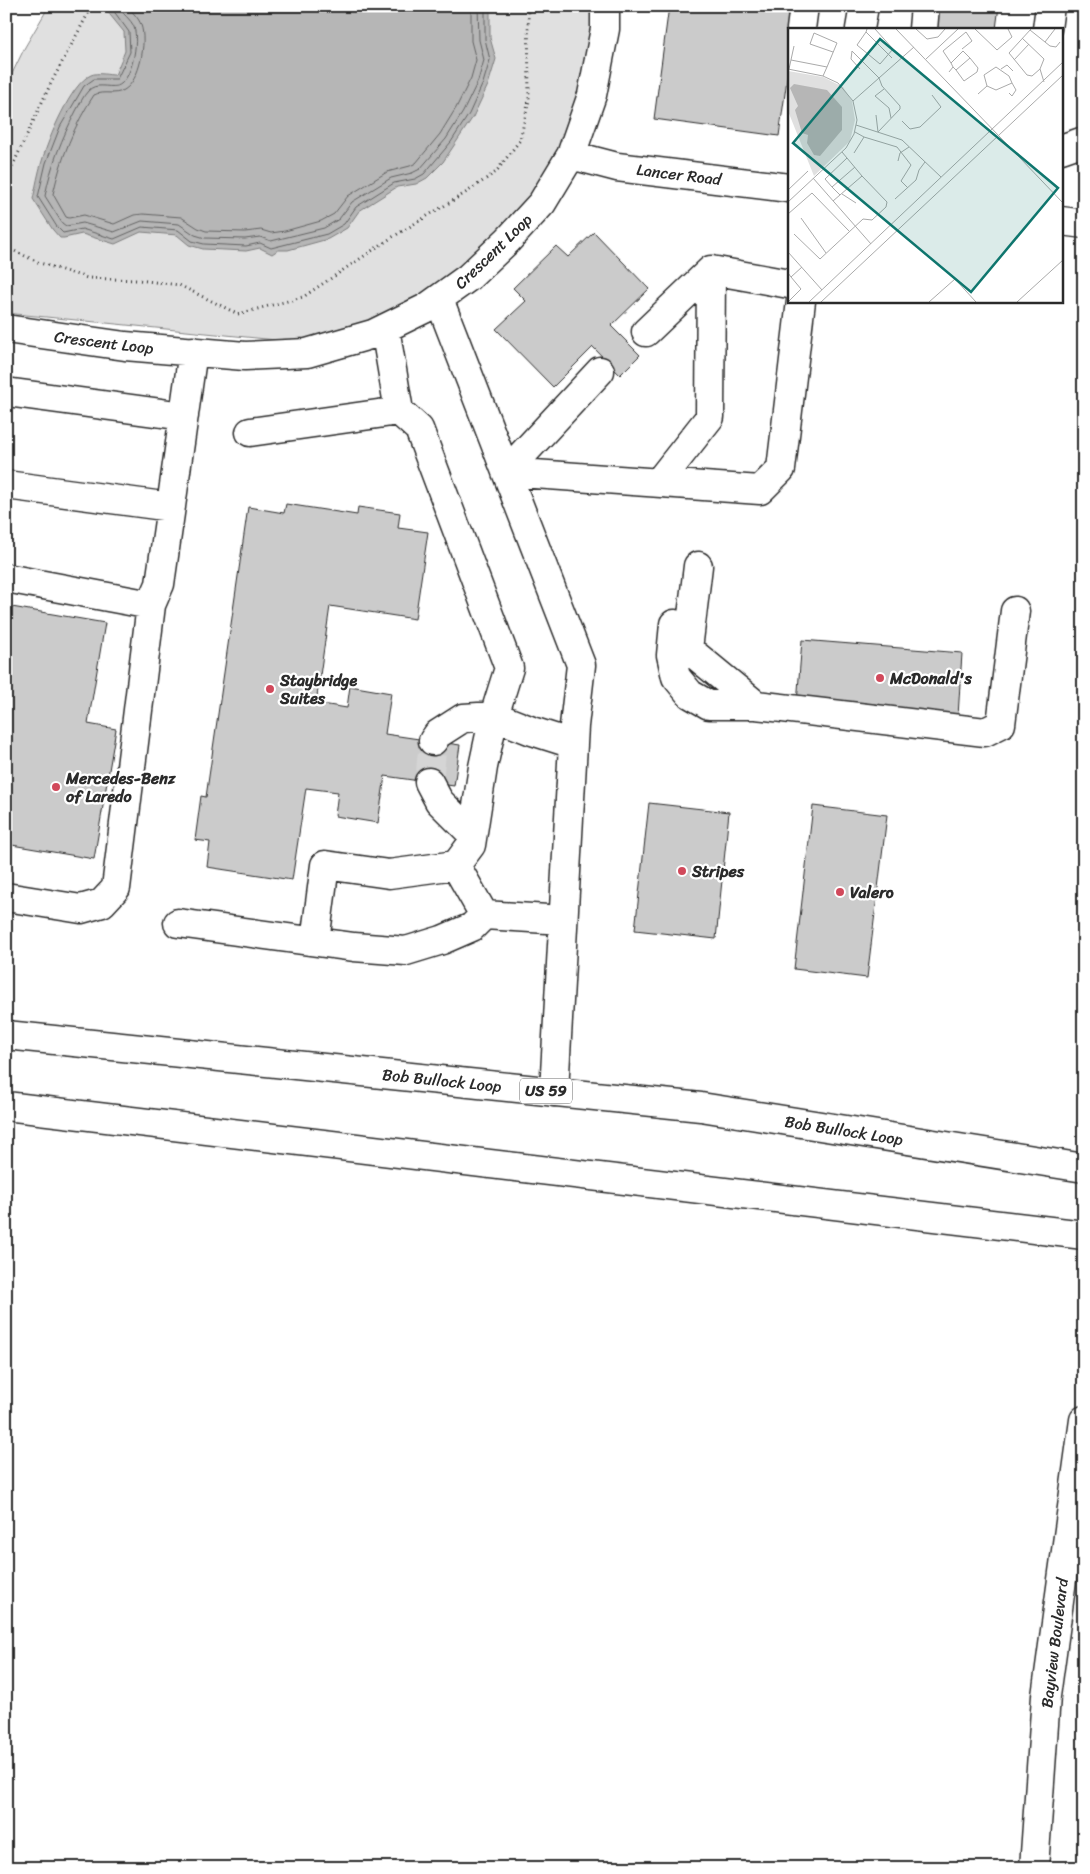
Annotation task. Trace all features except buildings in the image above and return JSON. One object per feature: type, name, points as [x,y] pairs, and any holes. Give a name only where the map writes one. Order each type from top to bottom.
[{"type":"main road","name":"Crescent Loop","points":[[6,329],[125,346],[192,352],[245,356],[307,353],[373,334],[426,308],[469,277],[508,240],[542,203],[570,155],[592,95],[605,29],[605,6]]},
{"type":"main road","points":[[801,28],[804,6]]},
{"type":"main road","points":[[860,28],[864,6]]},
{"type":"main road","points":[[923,28],[925,6]]},
{"type":"main road","points":[[1047,28],[1050,6]]},
{"type":"main road","points":[[1062,149],[1084,140]]},
{"type":"main road","name":"Lancer Road","points":[[570,155],[617,167],[788,188]]},
{"type":"main road","points":[[1062,221],[1084,224]]},
{"type":"main road","points":[[711,270],[788,284]]},
{"type":"main road","points":[[646,332],[711,270]]},
{"type":"main road","points":[[658,483],[710,416],[711,270]]},
{"type":"main road","points":[[439,299],[581,665],[573,744],[554,1092]]},
{"type":"main road","points":[[506,472],[760,490],[781,469],[801,302]]},
{"type":"main road","points":[[315,941],[325,865],[389,874],[455,864],[471,845],[483,767],[494,716],[509,668],[419,429],[399,411],[385,328]]},
{"type":"main road","points":[[6,897],[81,909],[102,903],[116,888],[151,605],[160,584],[192,352]]},
{"type":"main road","points":[[506,472],[600,372]]},
{"type":"main road","points":[[6,392],[184,416]]},
{"type":"main road","points":[[250,432],[399,411]]},
{"type":"main road","points":[[6,485],[171,507]]},
{"type":"main road","points":[[689,564],[688,649],[756,705],[985,732],[1001,724],[1015,611]]},
{"type":"main road","points":[[6,578],[151,605]]},
{"type":"main road","points":[[433,742],[438,734],[462,718],[494,716],[573,744]]},
{"type":"main road","points":[[429,782],[439,801],[472,834]]},
{"type":"main road","points":[[455,864],[484,915]]},
{"type":"main road","points":[[178,923],[406,952],[442,940],[472,927],[484,915],[563,920]]},
{"type":"main road","name":"Bob Bullock Loop","points":[[6,1035],[701,1107],[1084,1168]]},
{"type":"main road","points":[[6,1106],[1084,1235]]},
{"type":"main road","name":"Bayview Boulevard","points":[[1034,1868],[1046,1696],[1084,1420]]},
{"type":"path","points":[[6,180],[50,85],[92,6]]},
{"type":"path","points":[[6,247],[40,263],[86,278],[138,280],[179,286],[238,314],[303,297],[391,238],[496,172],[520,140],[529,100],[528,6]]},
{"type":"shaded area","points":[[49,6],[595,6],[583,96],[538,193],[466,268],[417,303],[306,343],[6,313],[6,86],[25,47]]},
{"type":"water","points":[[108,6],[490,6],[490,38],[496,59],[488,85],[473,117],[443,162],[427,178],[416,184],[397,187],[359,211],[347,228],[328,239],[288,250],[278,250],[272,254],[260,248],[246,251],[203,249],[189,245],[177,235],[141,232],[115,244],[82,234],[60,238],[33,199],[39,170],[61,113],[83,80],[94,74],[115,75],[125,51],[124,32],[106,10]]},
{"type":"tunnel","points":[[429,782],[433,741]]},
{"type":"place","name":"McDonald's","points":[[880,678]]},
{"type":"place","name":"Staybridge Suites","points":[[270,689]]},
{"type":"place","name":"Mercedes-Benz of Laredo","points":[[56,787]]},
{"type":"place","name":"Stripes","points":[[682,871]]},
{"type":"place","name":"Valero","points":[[840,892]]}]
